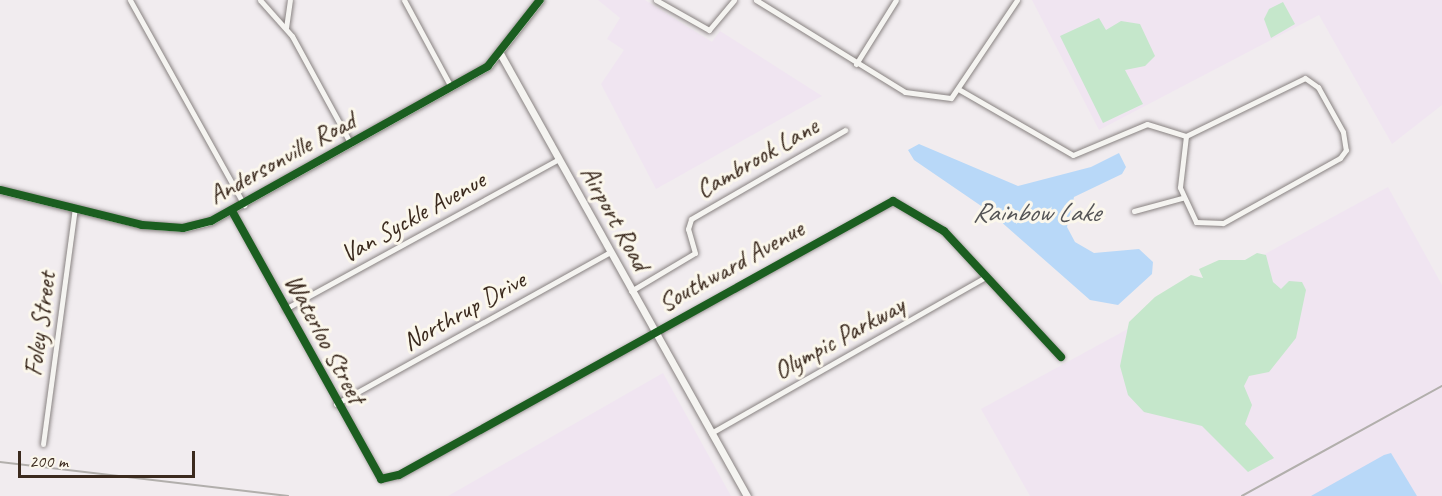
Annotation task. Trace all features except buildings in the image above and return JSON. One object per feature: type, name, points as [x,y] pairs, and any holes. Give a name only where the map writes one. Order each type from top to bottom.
[{"type":"street","points":[[130,0],[244,205]]},
{"type":"street","points":[[260,0],[286,28],[351,144]]},
{"type":"street","points":[[286,28],[291,0]]},
{"type":"street","points":[[404,0],[451,87]]},
{"type":"street","name":"Andersonville Road","points":[[0,190],[168,229],[197,225],[244,205],[451,87],[501,55],[540,0]]},
{"type":"street","points":[[656,0],[709,30],[734,0]]},
{"type":"street","points":[[756,0],[856,64],[916,96],[951,98],[960,90],[980,50],[1017,0]]},
{"type":"street","points":[[856,64],[896,0]]},
{"type":"street","name":"Airport Road","points":[[501,55],[747,496]]},
{"type":"street","points":[[960,90],[1073,155],[1147,124],[1186,136],[1305,78],[1318,87],[1343,132],[1346,150],[1340,158],[1216,226],[1196,222],[1182,198],[1179,172],[1186,136]]},
{"type":"street","name":"Cambrook Lane","points":[[631,291],[695,253],[688,228],[691,219],[845,130]]},
{"type":"street","name":"Van Syckle Avenue","points":[[285,309],[559,159]]},
{"type":"street","points":[[1134,211],[1182,198]]},
{"type":"street","name":"Southward Avenue","points":[[386,480],[893,201],[944,231],[1061,357]]},
{"type":"street","name":"Foley Street","points":[[43,444],[75,208]]},
{"type":"street","name":"Waterloo Street","points":[[232,211],[373,471],[386,480]]},
{"type":"street","name":"Northrup Drive","points":[[336,404],[610,252]]},
{"type":"street","name":"Olympic Parkway","points":[[711,432],[986,278]]},
{"type":"shaded area","points":[[598,0],[645,0],[712,42],[720,31],[822,96],[656,189],[601,84],[624,50],[607,39],[620,18]]},
{"type":"shaded area","points":[[1032,0],[1442,0],[1442,105],[1392,144],[1319,15],[1099,130]]},
{"type":"shaded area","points":[[1388,187],[1442,285],[1442,496],[1030,496],[981,409]]},
{"type":"shaded area","points":[[663,373],[731,496],[448,496]]},
{"type":"green space","points":[[1283,2],[1295,24],[1271,38],[1264,19],[1269,9]]},
{"type":"green space","points":[[1099,18],[1106,30],[1121,21],[1140,24],[1155,56],[1145,66],[1125,70],[1143,104],[1103,123],[1060,36]]},
{"type":"green space","points":[[1257,253],[1266,255],[1273,282],[1281,289],[1289,281],[1302,282],[1306,290],[1296,338],[1269,372],[1249,376],[1244,386],[1252,405],[1245,424],[1274,458],[1248,472],[1202,426],[1144,412],[1128,395],[1120,366],[1129,322],[1155,297],[1191,275],[1203,278],[1199,269],[1219,260],[1245,260]]},
{"type":"water","name":"Rainbow Lake","points":[[919,144],[1018,186],[1091,167],[1119,153],[1126,167],[1122,174],[1074,197],[1067,227],[1075,242],[1094,253],[1139,249],[1153,262],[1152,274],[1118,305],[1090,300],[990,212],[914,160],[908,150]]},
{"type":"water","points":[[1391,453],[1417,496],[1311,496],[1384,455]]},
{"type":"railway","points":[[1242,496],[1442,386]]},
{"type":"railway","points":[[0,462],[288,496]]},
{"type":"cycle path","points":[[0,190],[142,225],[183,228],[211,221],[488,66],[540,0]]},
{"type":"cycle path","points":[[232,211],[381,479],[399,475],[893,201],[944,231],[1061,357]]}]
